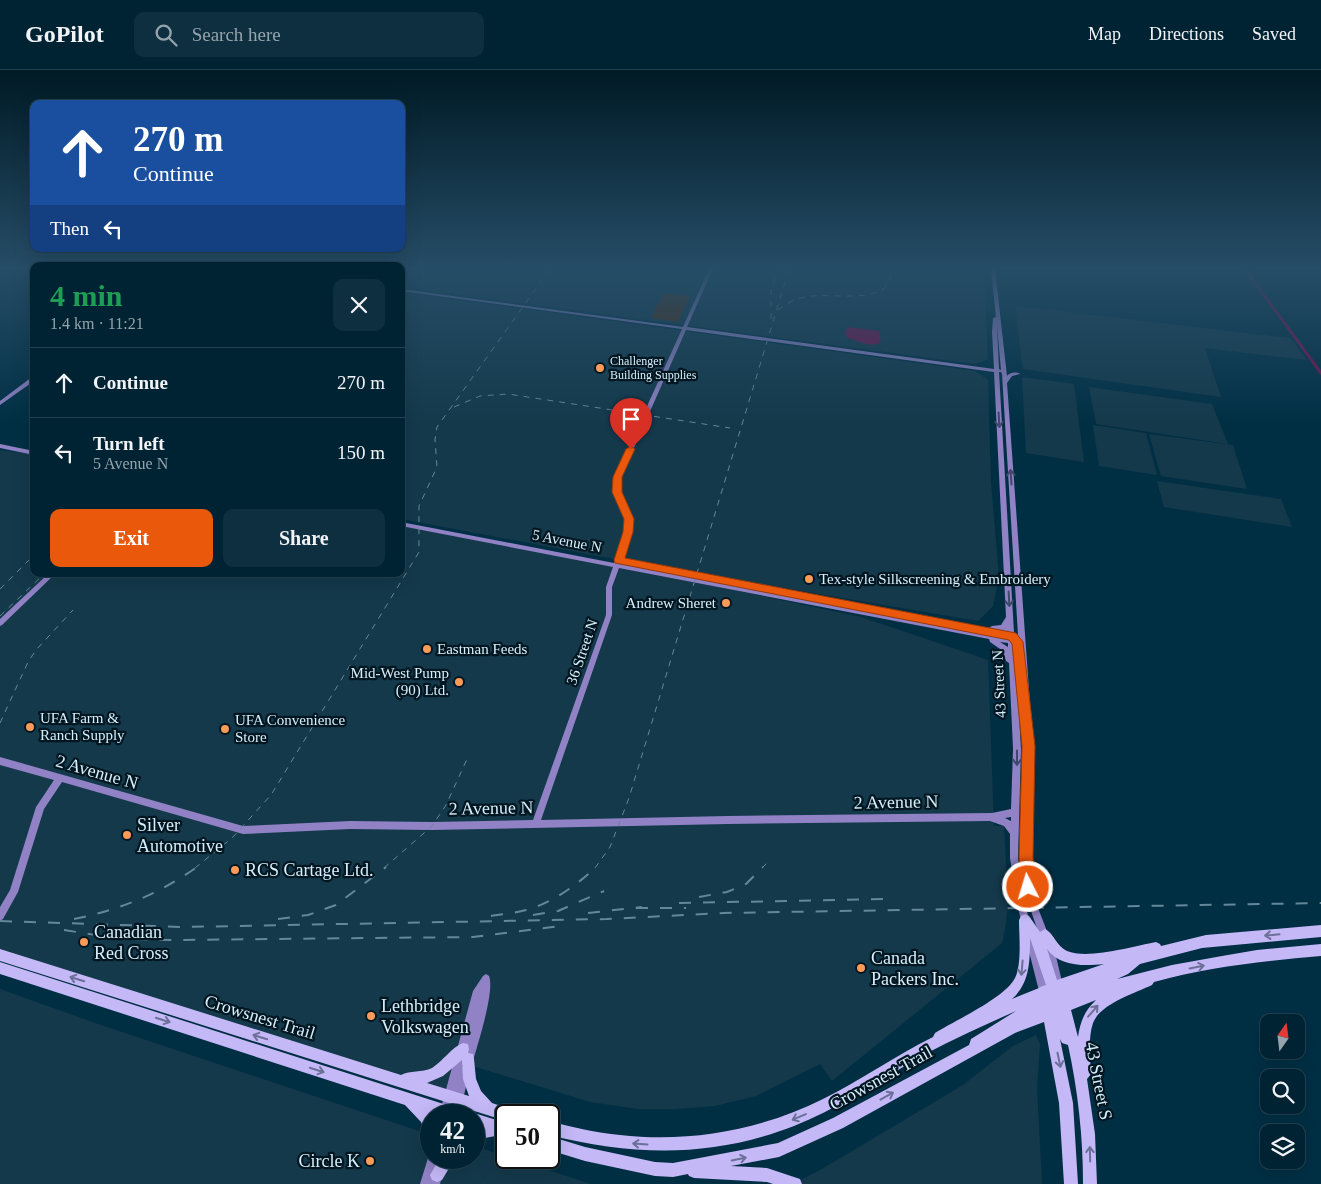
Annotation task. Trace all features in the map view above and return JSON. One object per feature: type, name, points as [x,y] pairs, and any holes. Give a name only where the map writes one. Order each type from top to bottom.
[{"type":"highway","points":[[918,1052],[955,1026],[998,1003],[1015,990],[1022,977],[1025,920]]},
{"type":"highway","name":"43 Street S","points":[[1025,920],[1037,937],[1084,1092],[1089,1123],[1090,1184]]},
{"type":"highway","points":[[1045,936],[1061,955],[1081,959],[1206,941],[1321,931]]},
{"type":"highway","points":[[1054,998],[1124,970],[1143,957],[1206,941]]},
{"type":"highway","points":[[1222,962],[1257,956],[1321,950]]},
{"type":"highway","name":"Crowsnest Trail","points":[[0,955],[495,1111]]},
{"type":"highway","name":"Crowsnest Trail","points":[[560,1130],[607,1141],[654,1145],[705,1142],[744,1135],[780,1125],[827,1104],[918,1052],[1054,998],[1115,986],[1172,971],[1222,962]]},
{"type":"highway","name":"Crowsnest Trail","points":[[0,970],[14,972],[421,1104]]},
{"type":"highway","points":[[1084,1092],[1084,1030],[1091,1012],[1108,999],[1172,971]]},
{"type":"highway","points":[[1054,998],[1089,1123]]},
{"type":"highway","points":[[1054,998],[1068,1112],[1071,1184]]},
{"type":"highway","name":"Crowsnest Trail","points":[[560,1146],[611,1160],[655,1169],[674,1170],[779,1150],[838,1123],[1011,1029],[1054,998]]},
{"type":"highway","points":[[390,1077],[410,1080],[425,1078],[440,1071],[466,1054],[472,1090],[481,1102],[495,1111]]},
{"type":"highway","points":[[406,1099],[420,1110]]},
{"type":"highway","points":[[674,1170],[767,1175],[796,1184]]},
{"type":"main road","points":[[633,321],[1004,372]]},
{"type":"main road","name":"36 Street N","points":[[536,823],[610,615],[609,587],[628,532],[629,519],[617,492],[618,477],[688,321]]},
{"type":"main road","name":"43 Street N","points":[[995,321],[994,343],[1010,616],[1017,640],[1014,674],[1017,766],[1014,832],[1015,872],[1025,920]]},
{"type":"main road","name":"43 Street N","points":[[998,321],[1001,333],[1015,535],[1017,640],[1026,713],[1029,772],[1026,874],[1032,902],[1045,936],[1054,998]]},
{"type":"main road","points":[[994,343],[1000,368],[1004,372]]},
{"type":"main road","points":[[984,369],[992,365],[995,357]]},
{"type":"main road","points":[[966,367],[990,373],[997,381]]},
{"type":"main road","points":[[996,371],[1000,375],[1006,405]]},
{"type":"main road","points":[[1004,385],[1008,376],[1018,374]]},
{"type":"main road","points":[[0,399],[30,380]]},
{"type":"main road","points":[[0,403],[30,380]]},
{"type":"main road","points":[[0,442],[30,447]]},
{"type":"main road","points":[[0,446],[30,451]]},
{"type":"main road","points":[[1003,491],[1008,497],[1015,535]]},
{"type":"main road","name":"5 Avenue N","points":[[405,520],[980,635],[1017,640]]},
{"type":"main road","name":"5 Avenue N","points":[[405,525],[972,628],[1017,640]]},
{"type":"main road","points":[[0,623],[49,577]]},
{"type":"main road","points":[[972,628],[994,630],[1003,628],[1010,616]]},
{"type":"main road","points":[[980,635],[997,642],[1006,649],[1014,674]]},
{"type":"main road","name":"2 Avenue N","points":[[0,761],[243,830],[350,825],[432,826],[992,817],[1008,814],[1015,810]]},
{"type":"main road","points":[[0,916],[14,892],[40,806],[60,778]]},
{"type":"main road","points":[[992,817],[1007,823],[1014,832]]},
{"type":"main road","points":[[453,1104],[466,1054],[486,992],[486,979],[478,991],[466,1054]]},
{"type":"main road","points":[[426,1184],[430,1169]]},
{"type":"shaded area","points":[[405,321],[612,321],[975,371],[988,380],[991,482],[999,577],[993,606],[978,621],[619,560],[405,520]]},
{"type":"shaded area","points":[[654,321],[986,321],[988,359],[975,364]]},
{"type":"shaded area","points":[[1017,321],[1144,321],[1290,338],[1307,360],[1205,348],[1221,397],[1023,369]]},
{"type":"shaded area","points":[[848,327],[879,331],[881,342],[873,345],[847,338],[845,332]]},
{"type":"shaded area","points":[[1022,377],[1074,384],[1084,462],[1026,453]]},
{"type":"shaded area","points":[[1089,387],[1212,404],[1228,444],[1096,424]]},
{"type":"shaded area","points":[[1093,425],[1146,433],[1157,475],[1099,466]]},
{"type":"shaded area","points":[[1149,434],[1233,445],[1247,489],[1161,476]]},
{"type":"shaded area","points":[[0,450],[30,454],[30,577],[405,577],[405,527],[617,565],[861,617],[988,660],[994,826],[1004,826],[1008,903],[1002,943],[832,1081],[820,1064],[756,1096],[715,1106],[638,1109],[590,1102],[476,1067],[450,1096],[0,955]]},
{"type":"shaded area","points":[[1157,481],[1281,499],[1292,527],[1164,507]]},
{"type":"shaded area","points":[[0,989],[98,1024],[420,1131],[420,1169],[485,1169],[485,1150],[495,1153],[495,1169],[545,1169],[591,1184],[0,1184]]},
{"type":"shaded area","points":[[1036,1035],[1040,1044],[1037,1088],[1042,1184],[793,1184],[822,1169],[963,1085],[1013,1046]]},
{"type":"waterway","points":[[1283,321],[1321,373]]},
{"type":"railway","points":[[405,575],[419,552],[419,506],[437,467],[435,440],[437,427],[513,321]]},
{"type":"railway","points":[[595,868],[610,847],[629,798],[773,321]]},
{"type":"railway","points":[[454,407],[480,396],[508,394],[730,428]]},
{"type":"railway","points":[[0,589],[30,559]]},
{"type":"railway","points":[[0,616],[41,577]]},
{"type":"railway","points":[[195,868],[232,838],[271,795],[404,577]]},
{"type":"railway","points":[[0,723],[28,662],[36,650],[73,610]]},
{"type":"railway","points":[[384,868],[432,826],[446,805],[468,757]]},
{"type":"railway","points":[[699,897],[727,892],[746,884],[767,863]]},
{"type":"railway","points":[[74,919],[107,911],[138,900],[183,877],[197,867]]},
{"type":"railway","points":[[278,919],[308,915],[336,905],[386,867]]},
{"type":"railway","points":[[491,916],[522,911],[545,903],[572,887],[595,868]]},
{"type":"railway","points":[[533,915],[558,911],[604,891]]},
{"type":"railway","points":[[679,903],[889,899]]},
{"type":"railway","points":[[0,921],[183,927],[607,919],[724,913],[1321,903]]},
{"type":"railway","points":[[588,913],[642,907]]},
{"type":"railway","points":[[636,908],[686,908]]},
{"type":"railway","points":[[64,930],[121,939],[175,940],[473,937],[560,926]]},
{"type":"place","name":"Challenger Building Supplies","points":[[600,368]]},
{"type":"place","name":"Tex-style Silkscreening & Embroidery","points":[[809,579]]},
{"type":"place","name":"Andrew Sheret","points":[[726,603]]},
{"type":"place","name":"Eastman Feeds","points":[[427,649]]},
{"type":"place","name":"Mid-West Pump (90) Ltd.","points":[[459,682]]},
{"type":"place","name":"UFA Farm & Ranch Supply","points":[[30,727]]},
{"type":"place","name":"UFA Convenience Store","points":[[225,729]]},
{"type":"place","name":"Silver Automotive","points":[[127,835]]},
{"type":"place","name":"RCS Cartage Ltd.","points":[[235,870]]},
{"type":"place","name":"Canadian Red Cross","points":[[84,942]]},
{"type":"place","name":"Canada Packers Inc.","points":[[861,968]]},
{"type":"place","name":"Lethbridge Volkswagen","points":[[371,1016]]},
{"type":"place","name":"Circle K","points":[[370,1161]]},
{"type":"route","points":[[631,449],[618,477],[617,492],[629,519],[628,532],[619,560],[1012,636],[1017,642],[1029,746],[1026,857],[1028,887]]}]
